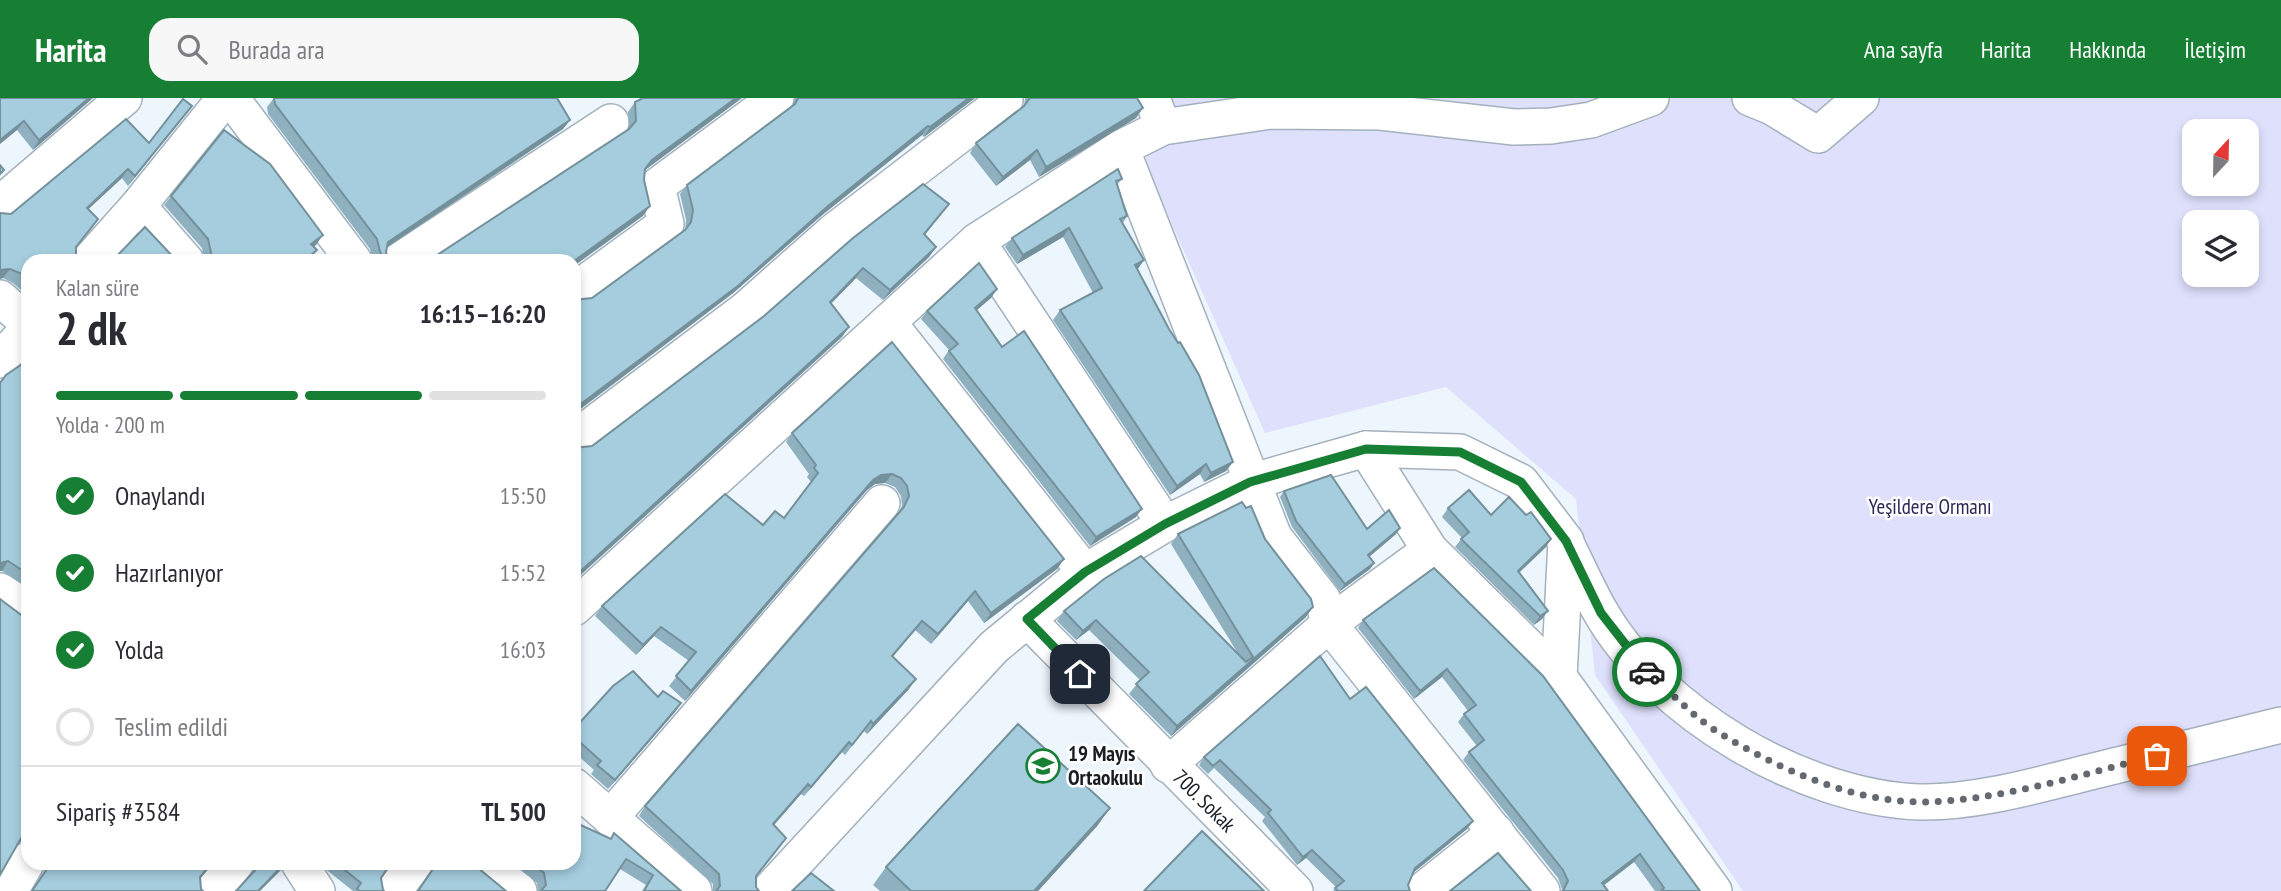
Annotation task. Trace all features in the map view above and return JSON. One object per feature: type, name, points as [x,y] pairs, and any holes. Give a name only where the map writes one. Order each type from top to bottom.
[{"type":"street","points":[[0,204],[124,98]]},
{"type":"street","points":[[95,254],[138,206],[225,98]]},
{"type":"street","points":[[230,98],[349,254]]},
{"type":"street","points":[[581,286],[666,224],[657,186],[776,98]]},
{"type":"street","points":[[581,602],[977,241],[1121,148],[1157,113],[1380,112],[1514,127],[1551,126],[1591,120],[1651,98]]},
{"type":"street","points":[[1750,98],[1772,107],[1818,135],[1861,98]]},
{"type":"street","points":[[581,434],[745,310],[834,232],[1005,100]]},
{"type":"street","points":[[410,254],[611,122]]},
{"type":"street","points":[[1121,148],[1250,482],[1274,537],[1323,600],[1329,624],[1542,891]]},
{"type":"street","points":[[138,206],[180,254]]},
{"type":"street","points":[[977,241],[1165,524]]},
{"type":"street","points":[[0,298],[21,317]]},
{"type":"street","points":[[888,322],[1085,572]]},
{"type":"street","points":[[0,360],[21,337]]},
{"type":"street","points":[[1366,449],[1430,550],[1559,677],[1714,891]]},
{"type":"street","points":[[769,891],[994,647],[1085,572],[1165,524],[1250,482],[1366,449],[1460,452],[1521,482],[1566,541],[1601,613],[1647,671],[1718,733],[1795,773],[1863,794],[1921,802],[2009,792],[2281,725]]},
{"type":"street","points":[[610,818],[882,503]]},
{"type":"street","points":[[1559,677],[1566,541]]},
{"type":"street","points":[[1168,765],[1329,624],[1430,550]]},
{"type":"street","points":[[0,591],[21,604]]},
{"type":"street","name":"700. Sokak","points":[[1027,619],[1295,891]]},
{"type":"street","points":[[581,792],[694,891]]},
{"type":"street","points":[[1422,891],[1496,832]]},
{"type":"street","points":[[10,891],[22,870]]},
{"type":"street","points":[[214,891],[230,870]]},
{"type":"street","points":[[304,870],[317,891]]},
{"type":"street","points":[[394,891],[410,870]]},
{"type":"street","points":[[491,870],[519,891]]},
{"type":"green space","name":"Yeşildere Ormanı","points":[[1147,98],[2281,98],[2281,891],[1743,891],[1595,675],[1576,499],[1446,387],[1265,433],[1146,166]]},
{"type":"building","points":[[0,98],[89,98],[39,140],[24,121],[0,140]]},
{"type":"building","points":[[274,98],[557,98],[570,120],[388,242],[386,254],[382,254],[377,239],[275,104]]},
{"type":"building","points":[[643,98],[736,98],[652,160],[645,169],[644,180],[650,206],[581,256],[439,254],[629,129],[636,121],[635,102]]},
{"type":"building","points":[[798,98],[969,98],[928,126],[828,206],[739,285],[581,404],[581,299],[592,298],[685,230],[691,222],[693,210],[687,185],[795,104]]},
{"type":"building","points":[[1030,98],[1137,98],[1143,108],[1046,167],[1037,150],[1003,177],[976,143],[1024,106]]},
{"type":"building","points":[[183,99],[192,106],[135,176],[128,169],[87,208],[98,219],[76,247],[76,254],[21,254],[21,274],[10,269],[0,270],[0,213],[11,214],[126,119],[149,143]]},
{"type":"building","points":[[224,130],[270,164],[323,235],[311,244],[317,250],[312,254],[211,254],[208,239],[171,196]]},
{"type":"building","points":[[1118,169],[1122,179],[1116,181],[1127,216],[1120,219],[1144,260],[1135,265],[1169,329],[1178,343],[1180,342],[1199,375],[1233,462],[1211,473],[1206,464],[1177,486],[1060,310],[1102,288],[1069,228],[1023,255],[1012,238]]},
{"type":"building","points":[[923,184],[949,204],[924,234],[936,247],[890,290],[863,268],[830,302],[849,327],[581,571],[581,447],[592,446],[764,316],[853,238]]},
{"type":"building","points":[[145,227],[170,254],[119,254]]},
{"type":"building","points":[[979,263],[997,289],[975,308],[1002,347],[1024,331],[1142,509],[1096,537],[949,351],[958,344],[927,311]]},
{"type":"building","points":[[892,342],[1064,559],[991,613],[975,591],[938,634],[922,621],[892,656],[916,679],[873,724],[871,721],[852,745],[849,742],[811,787],[808,784],[773,824],[786,838],[756,876],[756,887],[759,891],[716,891],[720,886],[719,874],[645,806],[904,507],[909,496],[907,486],[901,478],[892,474],[881,475],[873,480],[691,691],[676,676],[696,652],[661,627],[643,645],[602,606],[725,494],[763,525],[775,511],[784,518],[818,473],[814,468],[816,465],[792,433]]},
{"type":"building","points":[[21,365],[21,569],[8,561],[0,563],[0,383]]},
{"type":"building","points":[[1331,475],[1367,529],[1389,510],[1400,528],[1368,555],[1374,563],[1345,584],[1296,521],[1284,491]]},
{"type":"building","points":[[1469,490],[1491,515],[1509,497],[1526,515],[1531,512],[1551,539],[1518,571],[1548,611],[1540,616],[1461,539],[1469,532],[1448,508]]},
{"type":"building","points":[[1242,502],[1246,508],[1251,506],[1265,539],[1311,599],[1313,607],[1177,726],[1136,684],[1149,672],[1096,620],[1083,631],[1064,611],[1104,579],[1141,556],[1246,662],[1253,657],[1178,534]]},
{"type":"building","points":[[1434,568],[1543,676],[1700,891],[1661,891],[1664,888],[1640,854],[1602,883],[1608,891],[1563,891],[1568,881],[1563,870],[1469,752],[1484,740],[1464,714],[1476,705],[1447,669],[1420,691],[1363,620]]},
{"type":"building","points":[[0,599],[21,615],[21,838],[0,875]]},
{"type":"building","points":[[1320,656],[1350,699],[1366,687],[1473,821],[1415,868],[1408,885],[1410,891],[1338,891],[1335,888],[1344,881],[1312,850],[1303,857],[1268,813],[1271,810],[1220,760],[1213,766],[1204,757]]},
{"type":"building","points":[[633,671],[658,697],[663,691],[681,703],[615,780],[597,765],[601,761],[581,743],[581,721],[613,686]]},
{"type":"building","points":[[1018,724],[1110,808],[1034,891],[911,891],[886,867]]},
{"type":"building","points":[[581,825],[611,839],[614,833],[681,891],[644,891],[653,875],[626,859],[605,891],[541,891],[546,885],[544,873],[540,870],[581,870]]},
{"type":"building","points":[[1202,831],[1264,891],[1144,891]]},
{"type":"building","points":[[1498,853],[1531,891],[1450,891]]},
{"type":"building","points":[[46,870],[206,870],[200,877],[203,891],[32,891]]},
{"type":"building","points":[[255,870],[278,870],[258,891],[236,891]]},
{"type":"building","points":[[345,870],[386,870],[381,878],[384,891],[360,891],[357,889],[361,883]]},
{"type":"building","points":[[432,870],[480,870],[506,891],[418,891]]},
{"type":"building","points":[[811,873],[834,891],[792,891]]},
{"type":"way so far","points":[[1647,672],[1718,733],[1795,773],[1863,794],[1921,802],[2009,792],[2157,756]]},
{"type":"place","name":"19 Mayıs Ortaokulu","points":[[1043,766]]},
{"type":"route","points":[[1080,674],[1027,619],[1085,572],[1165,524],[1250,482],[1366,449],[1460,452],[1521,482],[1566,541],[1601,613],[1647,672]]}]
